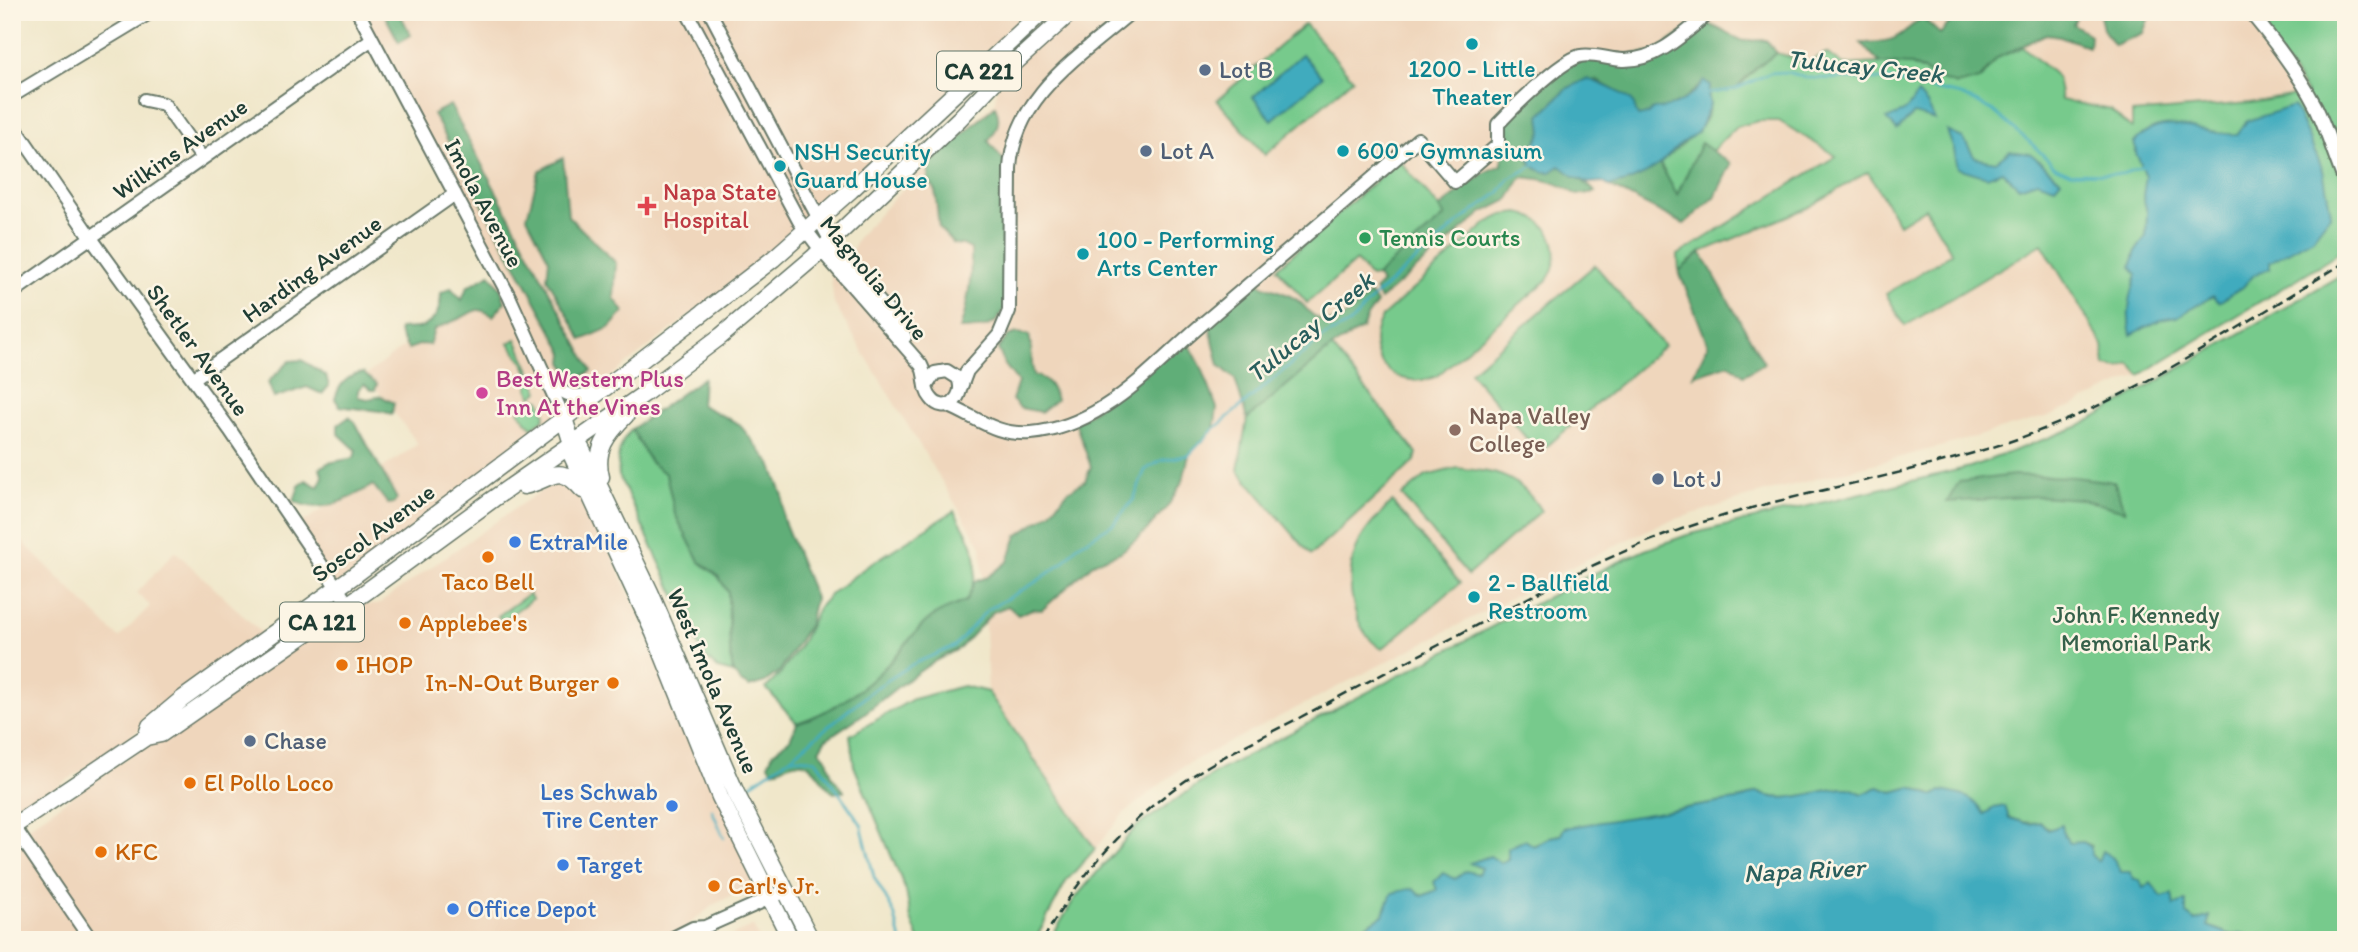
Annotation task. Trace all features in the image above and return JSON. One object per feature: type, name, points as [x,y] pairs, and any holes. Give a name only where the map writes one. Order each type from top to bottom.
[{"type":"main road","name":"CA 221","points":[[564,418],[773,259],[852,190],[1042,12]]},
{"type":"main road","name":"CA 221","points":[[572,444],[721,336],[826,246],[998,78],[1071,12]]},
{"type":"main road","points":[[623,535],[603,482],[598,462],[600,450],[615,426],[660,382]]},
{"type":"main road","name":"West Imola Avenue","points":[[564,418],[572,444],[572,456],[654,634],[811,940]]},
{"type":"main road","name":"Soscol Avenue","points":[[146,737],[150,726],[181,700],[337,588],[564,418]]},
{"type":"main road","name":"West Imola Avenue","points":[[572,444],[580,448],[623,535],[683,686],[720,797],[791,940]]},
{"type":"main road","name":"Soscol Avenue","points":[[13,826],[146,737],[161,734],[572,444]]},
{"type":"main road","points":[[511,486],[527,486],[545,477],[565,474],[580,486],[596,508]]},
{"type":"street","points":[[12,96],[151,12]]},
{"type":"street","name":"Imola Avenue","points":[[358,12],[509,296],[564,418]]},
{"type":"street","name":"Magnolia Drive","points":[[687,12],[779,183],[921,365],[932,400],[937,404],[947,405]]},
{"type":"street","name":"Magnolia Drive","points":[[710,12],[796,175],[812,224]]},
{"type":"street","points":[[947,405],[955,401],[967,371],[1003,328],[1011,303],[1010,169],[1019,127],[1042,91],[1131,12]]},
{"type":"street","points":[[947,405],[986,425],[1012,433],[1040,432],[1075,422],[1106,405],[1140,380],[1194,330],[1418,139],[1455,182],[1498,145],[1498,124],[1525,96],[1560,68],[1581,56],[1631,60],[1653,53],[1674,43],[1710,12]]},
{"type":"street","points":[[2250,12],[2276,43],[2308,93],[2346,184]]},
{"type":"street","name":"Wilkins Avenue","points":[[12,293],[372,39]]},
{"type":"street","points":[[145,100],[164,104],[202,158]]},
{"type":"street","name":"Shetler Avenue","points":[[12,123],[348,604]]},
{"type":"street","points":[[779,183],[796,175]]},
{"type":"street","name":"Harding Avenue","points":[[193,379],[455,194]]},
{"type":"street","name":"Magnolia Drive","points":[[826,246],[887,310],[924,360],[958,378],[968,409],[986,425]]},
{"type":"street","points":[[944,371],[955,371],[979,358]]},
{"type":"street","name":"Magnolia Drive","points":[[927,385],[930,377],[944,371]]},
{"type":"street","points":[[544,373],[564,394],[575,397],[588,394],[622,375]]},
{"type":"street","points":[[13,826],[91,940]]},
{"type":"street","points":[[669,940],[786,891]]},
{"type":"street","points":[[693,940],[705,927]]},
{"type":"shaded area","name":"Napa State Hospital","points":[[358,12],[1042,12],[851,190],[588,394],[558,388],[564,418],[337,588],[296,527],[418,444],[366,375],[498,276]]},
{"type":"shaded area","name":"Napa Valley College","points":[[1071,12],[2250,12],[2308,93],[2250,103],[2133,113],[2140,375],[2055,414],[1765,492],[1660,524],[1185,765],[1123,814],[1095,849],[988,692],[981,546],[834,304],[830,270],[852,252],[858,237],[927,163],[995,102],[998,78]]},
{"type":"shaded area","points":[[555,485],[574,493],[580,486],[762,883],[713,905],[670,940],[12,940],[12,838],[348,604],[377,605],[517,507],[547,487]]},
{"type":"shaded area","points":[[14,533],[119,638],[150,606],[137,593],[175,551],[267,638],[80,772],[12,816]]},
{"type":"shaded area","points":[[753,926],[760,940],[723,940]]},
{"type":"green space","points":[[383,12],[399,12],[411,35],[399,42]]},
{"type":"green space","points":[[1954,12],[2079,12],[2073,24],[2090,35],[2089,47],[2060,36],[2046,34],[1997,58],[1980,79],[1957,85],[1938,79],[1912,65],[1880,63],[1861,43],[1895,38],[1922,17],[1940,34],[1953,19]]},
{"type":"green space","points":[[2099,12],[2151,12],[2143,33],[2114,45],[2103,29]]},
{"type":"green space","points":[[2250,12],[2346,12],[2346,246],[2328,260],[2140,375],[2130,364],[2120,368],[2105,366],[2103,345],[2042,244],[1905,326],[1886,294],[1952,253],[1925,208],[1899,224],[1868,172],[1807,208],[1701,252],[1679,271],[1678,255],[1836,156],[1779,121],[1758,121],[1736,127],[1712,151],[1701,143],[1677,196],[1660,164],[1702,124],[1710,105],[1708,94],[1736,89],[1757,67],[1777,53],[1807,63],[1826,53],[1844,65],[1912,65],[1938,79],[1980,79],[1997,58],[2023,47],[2057,77],[2061,100],[2111,110],[2132,128],[2132,113],[2250,103],[2307,93]]},
{"type":"green space","points":[[1701,20],[1743,41],[1766,40],[1777,53],[1757,67],[1736,89],[1708,94],[1702,84],[1682,101],[1638,116],[1628,98],[1596,80],[1568,88],[1540,115],[1542,132],[1528,156],[1531,164],[1562,167],[1595,192],[1577,195],[1551,182],[1522,177],[1508,200],[1482,213],[1380,300],[1375,290],[1382,283],[1376,276],[1445,216],[1439,208],[1485,172],[1502,165],[1501,131],[1508,114],[1581,56],[1653,53]]},
{"type":"green space","points":[[1305,24],[1353,79],[1265,155],[1217,100]]},
{"type":"green space","points":[[450,105],[592,371],[573,381],[563,362],[564,353],[433,114]]},
{"type":"green space","points":[[995,106],[998,125],[988,141],[1010,168],[1011,303],[992,324],[960,329],[969,289],[971,249],[954,244],[939,228],[935,189],[928,180],[929,164]]},
{"type":"green space","points":[[1701,143],[1731,164],[1715,197],[1684,224],[1609,186],[1637,177],[1660,164],[1677,195]]},
{"type":"green space","points":[[563,158],[568,216],[616,263],[614,298],[624,312],[609,328],[582,340],[547,278],[549,260],[527,217],[539,171]]},
{"type":"green space","name":"Tennis Courts","points":[[1399,160],[1446,216],[1376,276],[1370,277],[1356,261],[1307,303],[1277,268]]},
{"type":"green space","points":[[1519,213],[1540,222],[1552,238],[1555,259],[1547,280],[1437,376],[1408,380],[1386,368],[1375,345],[1376,332],[1382,317],[1488,222],[1503,215]]},
{"type":"green space","points":[[1701,252],[1764,363],[1744,375],[1729,364],[1693,376],[1708,345],[1679,271]]},
{"type":"green space","points":[[1595,265],[1664,346],[1539,453],[1470,372]]},
{"type":"green space","name":"John F. Kennedy Memorial Park","points":[[2346,272],[2346,940],[2258,940],[2245,934],[2231,935],[2208,926],[2209,917],[2196,921],[2142,888],[2121,872],[2113,859],[2102,852],[2099,861],[2090,855],[2091,846],[2083,842],[2071,844],[2041,822],[2016,820],[1994,808],[1984,814],[1911,787],[1893,792],[1878,787],[1863,794],[1847,788],[1779,798],[1757,792],[1742,799],[1679,809],[1550,837],[1501,863],[1490,856],[1471,863],[1481,868],[1478,874],[1422,896],[1413,888],[1383,915],[1343,940],[1050,940],[1075,898],[1136,827],[1218,771],[1586,577],[1645,550],[1687,535],[1970,467],[2080,426]]},
{"type":"green space","points":[[490,274],[500,287],[505,302],[493,316],[480,310],[474,311],[434,330],[429,345],[422,344],[408,349],[399,329],[420,328],[427,324],[437,313],[441,293],[451,288],[462,300],[467,287]]},
{"type":"green space","points":[[1254,280],[1294,298],[1322,321],[1329,322],[1344,317],[1369,294],[1377,303],[1362,329],[1332,347],[1247,419],[1235,379],[1219,365],[1208,319]]},
{"type":"green space","points":[[1017,333],[1029,335],[1034,375],[1049,384],[1056,400],[1041,412],[1020,408],[1012,400],[1018,382],[1005,365],[998,349],[1008,336]]},
{"type":"green space","points":[[1186,338],[1202,368],[1217,408],[1214,429],[1189,455],[1183,480],[1168,506],[1145,532],[1121,552],[1095,562],[1042,610],[1032,609],[1018,615],[1008,606],[993,612],[960,648],[933,662],[825,740],[819,750],[827,759],[832,776],[844,791],[834,793],[816,771],[799,762],[774,771],[768,764],[773,753],[790,739],[797,723],[836,706],[859,690],[891,661],[926,622],[940,612],[966,601],[975,581],[988,577],[1008,561],[1017,536],[1051,512],[1068,491],[1085,481],[1091,467],[1075,422]]},
{"type":"green space","points":[[516,339],[539,391],[532,397],[528,388],[527,370],[509,343]]},
{"type":"green space","points":[[1332,347],[1417,453],[1415,461],[1311,555],[1238,470],[1247,419]]},
{"type":"green space","points":[[302,360],[326,376],[329,386],[322,394],[307,387],[274,398],[268,382],[290,361]]},
{"type":"green space","points":[[363,373],[377,384],[375,390],[371,390],[364,384],[358,390],[358,397],[368,399],[381,396],[394,403],[392,414],[340,406],[335,399],[344,381]]},
{"type":"green space","points":[[703,378],[701,405],[739,424],[771,464],[783,496],[783,519],[815,598],[809,624],[780,671],[765,682],[749,687],[733,673],[728,592],[718,576],[699,561],[675,514],[666,474],[650,462],[632,429]]},
{"type":"green space","points":[[536,399],[540,400],[545,413],[544,419],[532,428],[518,411]]},
{"type":"green space","points":[[349,417],[355,422],[397,499],[388,504],[373,485],[335,504],[314,507],[294,501],[299,486],[306,480],[318,487],[323,477],[320,468],[328,463],[354,458],[356,450],[338,433],[338,425]]},
{"type":"green space","points":[[632,429],[650,462],[666,474],[675,514],[699,561],[718,576],[728,592],[733,673],[718,669],[703,655],[619,476],[620,451]]},
{"type":"green space","points":[[1457,468],[1483,471],[1515,482],[1541,511],[1468,575],[1402,496],[1426,476]]},
{"type":"green space","points":[[2014,475],[2074,477],[2114,482],[2125,511],[2081,499],[2039,496],[1947,502],[1959,482]]},
{"type":"green space","points":[[1392,502],[1460,583],[1382,649],[1372,641],[1357,618],[1351,576],[1352,562],[1362,536]]},
{"type":"green space","points":[[954,511],[975,554],[975,575],[967,601],[932,617],[860,690],[836,706],[797,723],[766,688],[781,673],[802,642],[818,608],[831,594],[866,567]]},
{"type":"green space","points":[[529,594],[532,599],[502,621],[498,616]]},
{"type":"green space","points":[[963,686],[988,692],[1095,849],[1067,880],[1035,940],[919,940],[911,919],[906,891],[854,766],[850,735],[913,699]]},
{"type":"green space","points":[[1871,936],[1930,940],[1738,940]]},
{"type":"water","points":[[1302,54],[1322,77],[1272,120],[1253,97]]},
{"type":"water","points":[[1586,79],[1629,98],[1638,116],[1682,101],[1704,81],[1711,85],[1708,94],[1710,105],[1698,132],[1660,164],[1627,182],[1609,186],[1602,182],[1589,183],[1560,166],[1551,172],[1540,170],[1528,156],[1542,132],[1540,115],[1568,88]]},
{"type":"water","points":[[1918,94],[1935,120],[1914,114],[1897,130],[1886,119],[1904,112]]},
{"type":"water","points":[[2294,106],[2323,170],[2331,214],[2313,238],[2270,262],[2270,269],[2253,275],[2243,287],[2219,302],[2213,296],[2177,317],[2160,320],[2131,335],[2130,304],[2137,275],[2131,267],[2136,251],[2146,236],[2147,212],[2143,196],[2146,176],[2134,143],[2157,127],[2183,127],[2237,134],[2247,121]]},
{"type":"water","points":[[1947,131],[1963,138],[1975,158],[1996,162],[2010,151],[2031,154],[2061,180],[2055,187],[2037,181],[2019,187],[2002,171],[1987,177],[1958,168]]},
{"type":"water","name":"Napa River","points":[[1878,787],[1893,792],[1911,787],[1933,796],[1941,791],[1971,799],[1984,814],[2005,806],[2009,818],[2029,824],[2041,822],[2048,830],[2062,825],[2064,835],[2070,843],[2083,842],[2091,847],[2091,855],[2098,861],[2102,851],[2113,858],[2121,872],[2130,872],[2134,880],[2140,880],[2143,888],[2151,883],[2162,897],[2172,894],[2174,905],[2186,902],[2186,914],[2196,921],[2209,916],[2208,926],[2231,935],[2245,934],[2257,940],[1930,940],[1871,936],[1738,940],[1343,940],[1383,915],[1392,893],[1413,888],[1422,896],[1437,890],[1434,882],[1443,873],[1455,879],[1466,871],[1478,874],[1481,868],[1470,863],[1490,856],[1501,863],[1508,860],[1508,848],[1525,840],[1534,846],[1550,837],[1561,835],[1564,828],[1742,799],[1757,792],[1780,798],[1847,788],[1863,794]]},
{"type":"waterway","name":"Tulucay Creek","points":[[1707,94],[1736,89],[1770,73],[1786,72],[1810,78],[1889,80],[1961,95],[1992,110],[2054,166],[2070,173],[2122,174],[2145,166]]},
{"type":"waterway","name":"Tulucay Creek","points":[[791,757],[874,689],[913,664],[955,646],[987,610],[1036,582],[1064,562],[1078,545],[1113,524],[1134,499],[1145,470],[1162,460],[1189,455],[1214,429],[1323,337],[1349,324],[1376,295],[1463,219],[1499,193],[1509,179],[1534,165]]},
{"type":"waterway","name":"Tulucay Creek","points":[[745,788],[791,757],[816,760],[861,824],[874,877],[894,913],[901,940]]},
{"type":"waterway","name":"Tulucay Creek","points":[[712,810],[724,838]]},
{"type":"railway","points":[[1043,940],[1074,890],[1111,845],[1176,787],[1237,750],[1534,595],[1630,549],[1697,524],[1959,457],[2044,429],[2122,394],[2198,352],[2346,262]]},
{"type":"place","name":"1200 - Little Theater","points":[[1472,44]]},
{"type":"place","name":"Lot B","points":[[1205,70]]},
{"type":"place","name":"Lot A","points":[[1146,151]]},
{"type":"place","name":"600 - Gymnasium","points":[[1343,151]]},
{"type":"place","name":"NSH Security Guard House","points":[[780,166]]},
{"type":"place","name":"Napa State Hospital","points":[[647,206]]},
{"type":"place","name":"Tennis Courts","points":[[1365,238]]},
{"type":"place","name":"100 - Performing Arts Center","points":[[1083,254]]},
{"type":"place","name":"Best Western Plus Inn At the Vines","points":[[482,393]]},
{"type":"place","name":"Napa Valley College","points":[[1455,430]]},
{"type":"place","name":"Lot J","points":[[1658,479]]},
{"type":"place","name":"ExtraMile","points":[[515,542]]},
{"type":"place","name":"Taco Bell","points":[[488,557]]},
{"type":"place","name":"2 - Ballfield Restroom","points":[[1474,597]]},
{"type":"place","name":"Applebee's","points":[[405,623]]},
{"type":"place","name":"IHOP","points":[[342,665]]},
{"type":"place","name":"In-N-Out Burger","points":[[613,683]]},
{"type":"place","name":"Chase","points":[[250,741]]},
{"type":"place","name":"El Pollo Loco","points":[[190,783]]},
{"type":"place","name":"Les Schwab Tire Center","points":[[672,806]]},
{"type":"place","name":"KFC","points":[[101,852]]},
{"type":"place","name":"Target","points":[[563,865]]},
{"type":"place","name":"Carl's Jr.","points":[[714,886]]},
{"type":"place","name":"Office Depot","points":[[453,909]]}]
